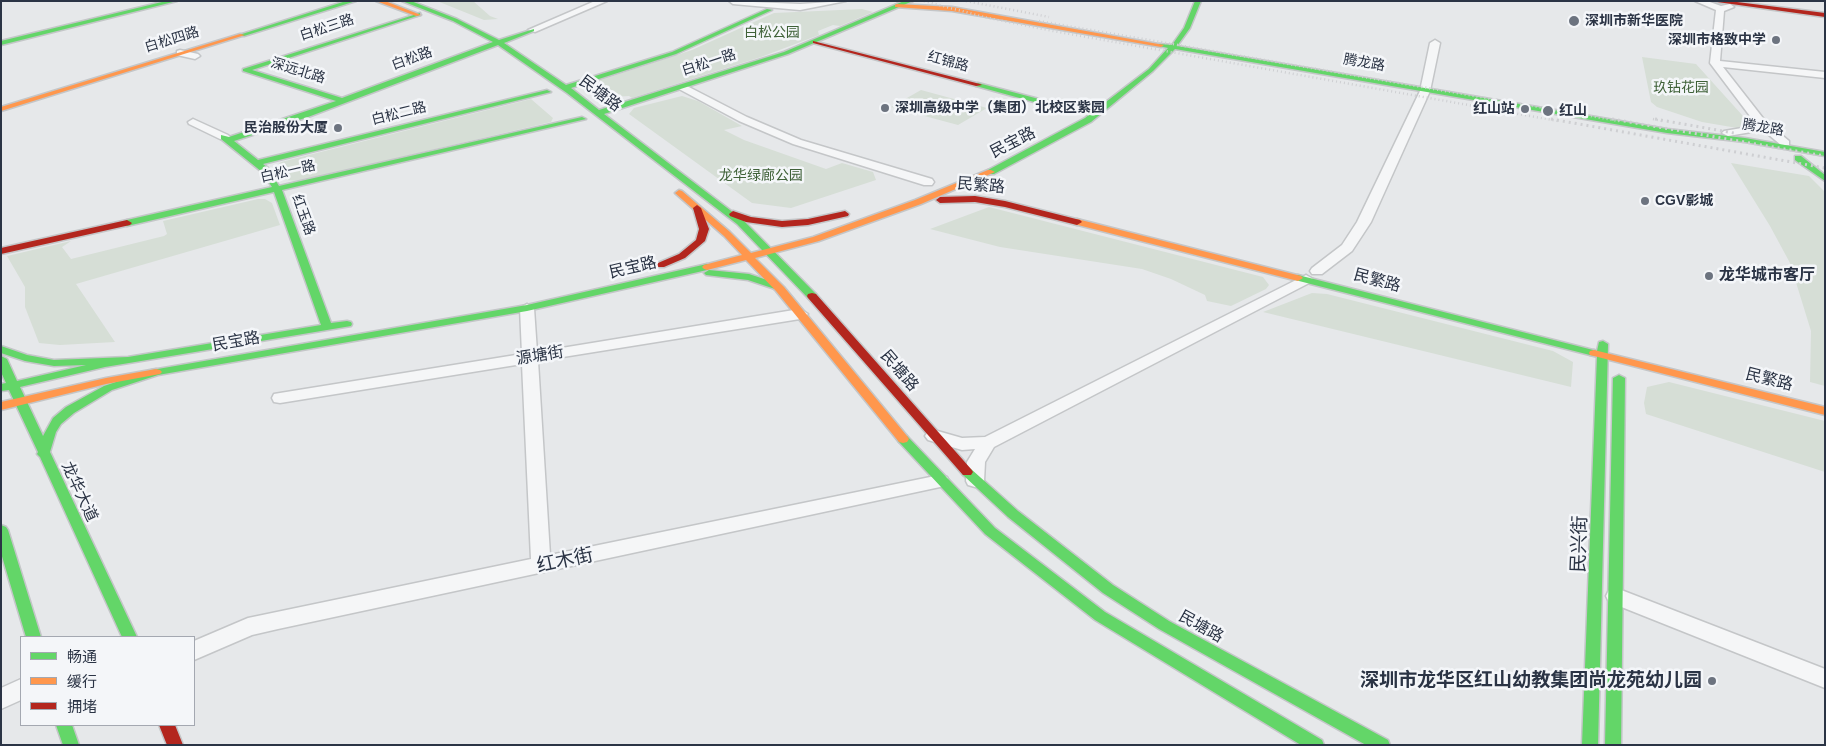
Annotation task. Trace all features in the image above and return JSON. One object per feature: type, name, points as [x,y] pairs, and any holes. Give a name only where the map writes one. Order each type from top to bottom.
[{"type":"main road","points":[[1,37],[143,1]]},
{"type":"main road","points":[[1,43],[72,28],[174,1]]},
{"type":"main road","name":"白松四路","points":[[1,109],[353,1]]},
{"type":"main road","name":"民塘路","points":[[379,1],[418,14],[464,38],[491,44],[520,56],[565,88],[727,212],[761,241],[801,282],[933,436],[975,481],[1021,520],[1108,589],[1164,625],[1382,745]]},
{"type":"main road","name":"民塘路","points":[[405,1],[478,30],[514,66]]},
{"type":"main road","name":"民宝路","points":[[1,406],[154,373],[527,308],[771,252],[838,231],[993,172],[1088,120],[1151,70],[1176,44],[1188,26],[1198,1]]},
{"type":"main road","points":[[1767,1],[1825,9]]},
{"type":"main road","name":"腾龙路","points":[[903,4],[952,9],[1162,39],[1221,54],[1685,129],[1728,133],[1825,150]]},
{"type":"main road","name":"白松一路","points":[[598,113],[684,87],[814,42],[903,4]]},
{"type":"main road","points":[[1717,5],[1751,6],[1825,16]]},
{"type":"main road","points":[[565,88],[674,53],[769,10]]},
{"type":"main road","name":"白松三路","points":[[245,70],[418,14]]},
{"type":"main road","points":[[1188,26],[1196,38],[1234,52]]},
{"type":"main road","points":[[478,30],[500,32],[530,29]]},
{"type":"main road","points":[[520,56],[514,44],[515,41],[530,29]]},
{"type":"main road","name":"白松路","points":[[226,139],[438,66],[530,29]]},
{"type":"main road","points":[[451,56],[463,50],[464,38]]},
{"type":"main road","points":[[1146,56],[1162,39]]},
{"type":"main road","name":"红锦路","points":[[814,42],[1078,109],[1060,119]]},
{"type":"main road","name":"白松路","points":[[340,100],[451,56],[491,44]]},
{"type":"main road","name":"腾龙路","points":[[1176,44],[1234,52],[1688,134],[1745,140],[1825,154]]},
{"type":"main road","points":[[1151,70],[1179,60],[1221,54]]},
{"type":"main road","points":[[438,66],[465,59],[492,59]]},
{"type":"main road","name":"深远北路","points":[[245,70],[340,100]]},
{"type":"main road","name":"白松二路","points":[[258,163],[551,95],[534,82]]},
{"type":"main road","name":"民塘路","points":[[568,108],[586,122]]},
{"type":"main road","name":"白松一路","points":[[1,251],[586,122]]},
{"type":"main road","points":[[1688,134],[1731,145],[1825,162]]},
{"type":"main road","name":"红玉路","points":[[226,139],[258,163],[278,190],[327,327]]},
{"type":"main road","points":[[1798,158],[1825,179]]},
{"type":"main road","name":"民繁路","points":[[992,184],[990,178],[993,172]]},
{"type":"main road","points":[[912,188],[932,181]]},
{"type":"main road","points":[[668,184],[739,246],[780,288],[940,481],[990,531],[1100,616],[1316,745]]},
{"type":"main road","name":"民繁路","points":[[1002,192],[1619,360],[1825,411]]},
{"type":"main road","name":"民繁路","points":[[918,202],[963,199],[1005,204],[1604,344],[1806,394]]},
{"type":"main road","points":[[660,265],[682,256],[700,241],[704,229],[697,208]]},
{"type":"main road","points":[[723,250],[761,241],[850,212],[808,222],[782,224],[749,220],[727,212]]},
{"type":"main road","points":[[801,282],[799,260],[838,231]]},
{"type":"main road","name":"民宝路","points":[[584,283],[699,256]]},
{"type":"main road","points":[[670,276],[696,273],[729,274],[756,279],[780,288]]},
{"type":"main road","name":"民宝路","points":[[7,386],[127,360],[356,323]]},
{"type":"main road","name":"民兴街","points":[[1590,745],[1604,344]]},
{"type":"main road","name":"民兴街","points":[[1613,745],[1620,348]]},
{"type":"main road","points":[[1,349],[25,358],[54,363],[127,360]]},
{"type":"main road","name":"龙华大道","points":[[1,359],[7,386],[19,402],[129,636]]},
{"type":"main road","points":[[44,454],[54,427],[70,410],[92,395],[154,373]]},
{"type":"main road","points":[[1,530],[34,636]]},
{"type":"main road","points":[[64,726],[71,745]]},
{"type":"main road","points":[[167,726],[175,745]]},
{"type":"street","name":"白松路","points":[[530,29],[596,1]]},
{"type":"street","name":"白松路","points":[[530,29],[603,1]]},
{"type":"street","points":[[733,1],[800,7],[842,1]]},
{"type":"street","points":[[1699,1],[1717,5],[1715,64],[1762,124],[1785,143]]},
{"type":"street","points":[[933,436],[962,444],[988,443],[1312,275],[1347,248],[1364,222],[1426,87],[1435,43]]},
{"type":"street","points":[[180,53],[195,56]]},
{"type":"street","points":[[1715,64],[1825,75]]},
{"type":"street","points":[[684,87],[743,119],[798,142],[932,181]]},
{"type":"street","name":"红玉路","points":[[194,122],[226,139]]},
{"type":"street","points":[[1728,133],[1758,129],[1762,124]]},
{"type":"street","points":[[527,308],[541,566]]},
{"type":"street","name":"源塘街","points":[[280,398],[800,314]]},
{"type":"street","points":[[975,481],[976,462],[988,443]]},
{"type":"street","name":"红木街","points":[[195,651],[248,627],[278,620],[940,481]]},
{"type":"street","points":[[1616,596],[1825,679]]},
{"type":"street","points":[[1,699],[20,690]]},
{"type":"green space","points":[[437,1],[473,1],[490,16],[498,19],[484,20]]},
{"type":"green space","name":"白松公园","points":[[862,9],[873,12],[840,26],[833,25],[818,31],[819,35],[761,57],[632,98],[629,96],[612,97],[595,87],[601,80],[692,50],[774,13]]},
{"type":"green space","name":"玖钻花园","points":[[1642,57],[1696,64],[1752,126],[1743,129],[1702,122],[1657,107],[1651,102]]},
{"type":"green space","points":[[921,90],[987,108],[958,125],[891,107]]},
{"type":"green space","name":"龙华绿廊公园","points":[[682,96],[698,101],[742,126],[724,130],[744,140],[826,169],[842,163],[873,172],[876,180],[791,208],[752,203],[629,114],[634,108]]},
{"type":"green space","points":[[531,99],[553,118],[551,122],[299,181],[286,180],[275,167],[281,162]]},
{"type":"green space","points":[[1731,163],[1809,176],[1825,192],[1825,386],[1810,382],[1811,331],[1790,263],[1770,226]]},
{"type":"green space","points":[[265,199],[272,203],[280,225],[76,284],[115,342],[60,345],[39,343],[25,307],[25,287],[7,256],[71,241],[62,247],[71,259],[164,236],[167,234],[163,221]]},
{"type":"green space","points":[[989,207],[1263,277],[1269,285],[1266,289],[1231,306],[1207,301],[1205,295],[1171,279],[1142,269],[1000,247],[930,229]]},
{"type":"green space","points":[[1312,293],[1327,294],[1553,351],[1573,362],[1571,387],[1263,312]]},
{"type":"green space","points":[[1669,382],[1825,421],[1825,472],[1646,414],[1644,403],[1647,387]]},
{"type":"railway","points":[[924,1],[988,18],[1053,31],[1558,121]]},
{"type":"railway","points":[[966,1],[1049,17]]},
{"type":"railway","points":[[1039,21],[1619,121]]},
{"type":"railway","points":[[1551,119],[1825,168]]},
{"type":"railway","points":[[1612,119],[1825,156]]},
{"type":"railway","points":[[1653,119],[1662,121]]},
{"type":"railway","points":[[1655,119],[1734,133]]},
{"type":"traffic: fast","points":[[1,43],[174,1]]},
{"type":"traffic: fast","points":[[242,35],[353,1]]},
{"type":"traffic: fast","points":[[405,1],[455,20],[507,47],[570,91],[740,222],[812,296]]},
{"type":"traffic: fast","points":[[598,113],[786,53],[910,1]]},
{"type":"traffic: fast","points":[[991,172],[1088,120],[1151,70],[1174,46],[1187,28],[1198,1]]},
{"type":"traffic: fast","points":[[565,88],[674,53],[769,10]]},
{"type":"traffic: fast","points":[[245,70],[418,14]]},
{"type":"traffic: fast","points":[[228,140],[305,115],[532,30]]},
{"type":"traffic: fast","points":[[1161,45],[1667,131],[1745,140],[1825,154]]},
{"type":"traffic: fast","points":[[245,70],[343,101]]},
{"type":"traffic: fast","points":[[978,85],[1074,111]]},
{"type":"traffic: fast","points":[[258,163],[547,92]]},
{"type":"traffic: fast","points":[[127,223],[582,119]]},
{"type":"traffic: fast","points":[[224,137],[265,170],[278,190],[327,327]]},
{"type":"traffic: fast","points":[[1798,158],[1825,179]]},
{"type":"traffic: fast","points":[[156,372],[527,308],[707,267]]},
{"type":"traffic: fast","points":[[709,273],[749,277],[775,286]]},
{"type":"traffic: fast","points":[[1298,278],[1594,353]]},
{"type":"traffic: fast","points":[[1,388],[105,364],[347,324]]},
{"type":"traffic: fast","points":[[1590,745],[1603,344]]},
{"type":"traffic: fast","points":[[1,349],[25,358],[54,363],[127,360]]},
{"type":"traffic: fast","points":[[1,359],[129,636]]},
{"type":"traffic: fast","points":[[43,454],[50,432],[57,421],[70,410],[108,388],[154,373]]},
{"type":"traffic: fast","points":[[1613,745],[1619,378]]},
{"type":"traffic: fast","points":[[903,439],[990,531],[1100,616],[1316,745]]},
{"type":"traffic: fast","points":[[967,472],[1013,514],[1108,589],[1164,625],[1382,745]]},
{"type":"traffic: fast","points":[[1,530],[34,636]]},
{"type":"traffic: fast","points":[[64,726],[71,745]]},
{"type":"traffic: slow","points":[[379,1],[418,15]]},
{"type":"traffic: slow","points":[[897,6],[952,9],[1161,45]]},
{"type":"traffic: slow","points":[[1,109],[242,35]]},
{"type":"traffic: slow","points":[[707,267],[816,239],[918,202],[991,172]]},
{"type":"traffic: slow","points":[[679,193],[727,234],[780,289],[903,439]]},
{"type":"traffic: slow","points":[[1077,222],[1298,278]]},
{"type":"traffic: slow","points":[[1594,353],[1825,411]]},
{"type":"traffic: slow","points":[[1,406],[106,381],[156,372]]},
{"type":"traffic: jam","points":[[1713,1],[1825,15]]},
{"type":"traffic: jam","points":[[815,42],[978,85]]},
{"type":"traffic: jam","points":[[940,200],[975,199],[1005,204],[1077,222]]},
{"type":"traffic: jam","points":[[661,265],[682,256],[700,241],[704,229],[697,208]]},
{"type":"traffic: jam","points":[[733,214],[749,220],[782,224],[808,222],[845,214]]},
{"type":"traffic: jam","points":[[1,251],[127,223]]},
{"type":"traffic: jam","points":[[812,296],[967,472]]},
{"type":"traffic: jam","points":[[167,726],[175,745]]},
{"type":"place","name":"深圳市新华医院","points":[[1574,21]]},
{"type":"place","name":"深圳市格致中学","points":[[1776,40]]},
{"type":"place","name":"深圳高级中学（集团）北校区紫园","points":[[885,108]]},
{"type":"place","name":"红山站","points":[[1525,109]]},
{"type":"place","name":"红山","points":[[1548,111]]},
{"type":"place","name":"民治股份大厦","points":[[338,128]]},
{"type":"place","name":"CGV影城","points":[[1645,201]]},
{"type":"place","name":"龙华城市客厅","points":[[1709,276]]},
{"type":"place","name":"深圳市龙华区红山幼教集团尚龙苑幼儿园","points":[[1712,681]]}]
